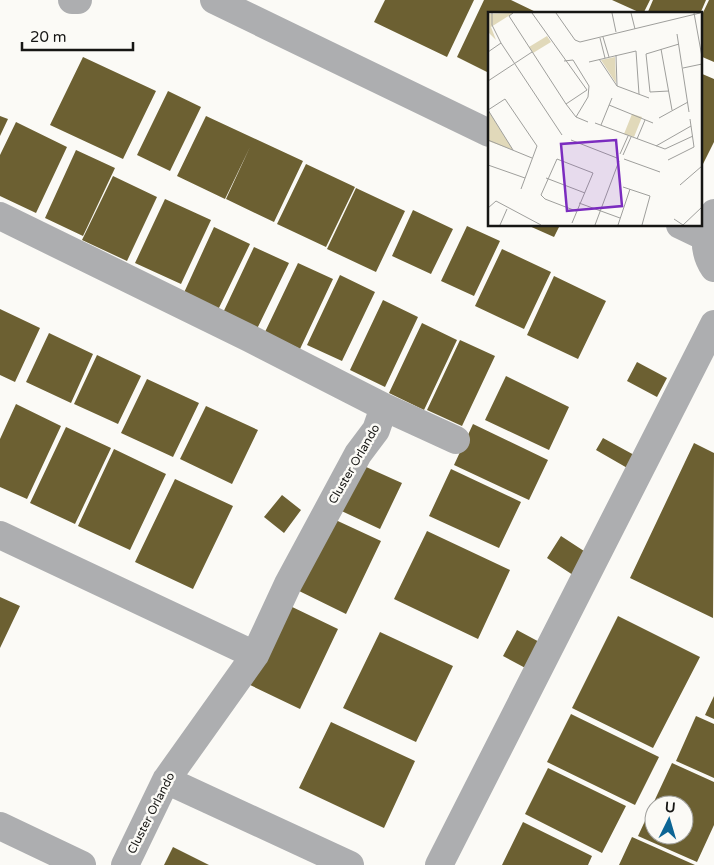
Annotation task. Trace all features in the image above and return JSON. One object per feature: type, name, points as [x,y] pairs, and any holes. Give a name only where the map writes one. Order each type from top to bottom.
[{"type":"street","points":[[72,0],[78,0]]},
{"type":"street","points":[[214,0],[488,133]]},
{"type":"street","points":[[0,216],[249,338],[384,407],[456,440]]},
{"type":"street","points":[[710,225],[706,251],[714,268]]},
{"type":"street","points":[[439,865],[714,324]]},
{"type":"street","name":"Cluster Orlando","points":[[125,865],[166,780],[255,655],[288,584],[358,454],[376,430],[384,407]]},
{"type":"street","points":[[0,535],[255,655]]},
{"type":"street","points":[[166,780],[350,865]]},
{"type":"street","points":[[0,826],[82,865]]},
{"type":"building","points":[[385,0],[474,0],[447,57],[374,22]]},
{"type":"building","points":[[484,0],[511,0],[536,12],[488,12],[488,72],[457,57]]},
{"type":"building","points":[[612,0],[650,0],[644,12],[639,12]]},
{"type":"building","points":[[653,0],[706,0],[701,12],[648,12]]},
{"type":"building","points":[[709,0],[714,0],[714,62],[702,57],[702,15]]},
{"type":"building","points":[[83,57],[156,91],[123,159],[50,125]]},
{"type":"building","points":[[702,74],[714,79],[714,142],[702,166]]},
{"type":"building","points":[[168,91],[201,107],[170,171],[137,155]]},
{"type":"building","points":[[0,116],[8,119],[0,136]]},
{"type":"building","points":[[206,116],[303,161],[274,222],[226,199],[250,147],[225,199],[177,176]]},
{"type":"building","points":[[16,122],[67,147],[36,213],[0,196],[0,155]]},
{"type":"building","points":[[76,150],[115,168],[83,236],[45,218]]},
{"type":"building","points":[[306,164],[355,187],[326,247],[277,224]]},
{"type":"building","points":[[113,176],[157,197],[127,261],[82,240]]},
{"type":"building","points":[[356,188],[405,211],[376,272],[327,249]]},
{"type":"building","points":[[165,199],[211,220],[181,284],[135,263]]},
{"type":"building","points":[[413,210],[453,229],[431,274],[392,256]]},
{"type":"building","points":[[467,226],[500,241],[474,296],[441,281]]},
{"type":"building","points":[[529,226],[560,226],[554,237]]},
{"type":"building","points":[[214,227],[250,244],[216,314],[182,297]]},
{"type":"building","points":[[254,247],[289,263],[255,333],[221,317]]},
{"type":"building","points":[[502,249],[551,272],[524,329],[475,306]]},
{"type":"building","points":[[298,263],[333,279],[300,349],[265,332]]},
{"type":"building","points":[[340,275],[375,292],[342,361],[307,345]]},
{"type":"building","points":[[554,276],[606,301],[578,359],[527,335]]},
{"type":"building","points":[[383,300],[418,317],[385,387],[350,370]]},
{"type":"building","points":[[0,309],[40,328],[15,382],[0,375]]},
{"type":"building","points":[[422,323],[457,340],[424,410],[389,393]]},
{"type":"building","points":[[49,333],[93,354],[71,403],[26,382]]},
{"type":"building","points":[[460,340],[495,356],[462,426],[427,410]]},
{"type":"building","points":[[97,355],[141,376],[118,424],[74,404]]},
{"type":"building","points":[[637,362],[667,378],[657,397],[627,381]]},
{"type":"building","points":[[506,376],[569,407],[549,450],[485,420]]},
{"type":"building","points":[[147,379],[199,403],[173,457],[121,433]]},
{"type":"building","points":[[16,404],[61,426],[27,499],[0,487],[0,439]]},
{"type":"building","points":[[206,406],[258,430],[232,484],[180,459]]},
{"type":"building","points":[[473,424],[548,460],[529,500],[454,465]]},
{"type":"building","points":[[66,427],[111,448],[75,524],[30,503]]},
{"type":"building","points":[[603,438],[636,456],[629,469],[596,450]]},
{"type":"building","points":[[694,443],[714,453],[713,618],[630,578]]},
{"type":"building","points":[[114,449],[166,474],[130,550],[78,526]]},
{"type":"building","points":[[355,462],[402,483],[380,529],[333,507]]},
{"type":"building","points":[[451,469],[521,502],[499,548],[429,516]]},
{"type":"building","points":[[175,479],[233,506],[193,589],[135,562]]},
{"type":"building","points":[[282,495],[301,510],[284,533],[264,517]]},
{"type":"building","points":[[327,516],[381,541],[346,614],[293,588]]},
{"type":"building","points":[[427,531],[510,570],[478,639],[394,599]]},
{"type":"building","points":[[561,536],[587,553],[573,575],[547,558]]},
{"type":"building","points":[[0,597],[20,606],[0,648]]},
{"type":"building","points":[[286,604],[338,629],[300,709],[248,684]]},
{"type":"building","points":[[618,616],[700,657],[653,748],[572,708]]},
{"type":"building","points":[[517,630],[545,645],[531,671],[503,656]]},
{"type":"building","points":[[380,632],[453,666],[416,742],[343,708]]},
{"type":"building","points":[[714,696],[714,719],[705,715]]},
{"type":"building","points":[[571,714],[659,757],[635,805],[547,762]]},
{"type":"building","points":[[696,716],[714,724],[714,778],[676,761]]},
{"type":"building","points":[[331,722],[415,761],[384,828],[299,788]]},
{"type":"building","points":[[672,763],[714,782],[714,825],[697,862],[658,845],[694,845],[694,795],[657,795]]},
{"type":"building","points":[[548,768],[626,806],[602,853],[525,814]]},
{"type":"building","points":[[523,822],[592,856],[588,865],[502,865]]},
{"type":"building","points":[[644,823],[644,839],[638,836]]},
{"type":"building","points":[[632,837],[644,842],[644,845],[650,845],[695,865],[619,865]]},
{"type":"building","points":[[173,847],[209,865],[164,865]]}]
